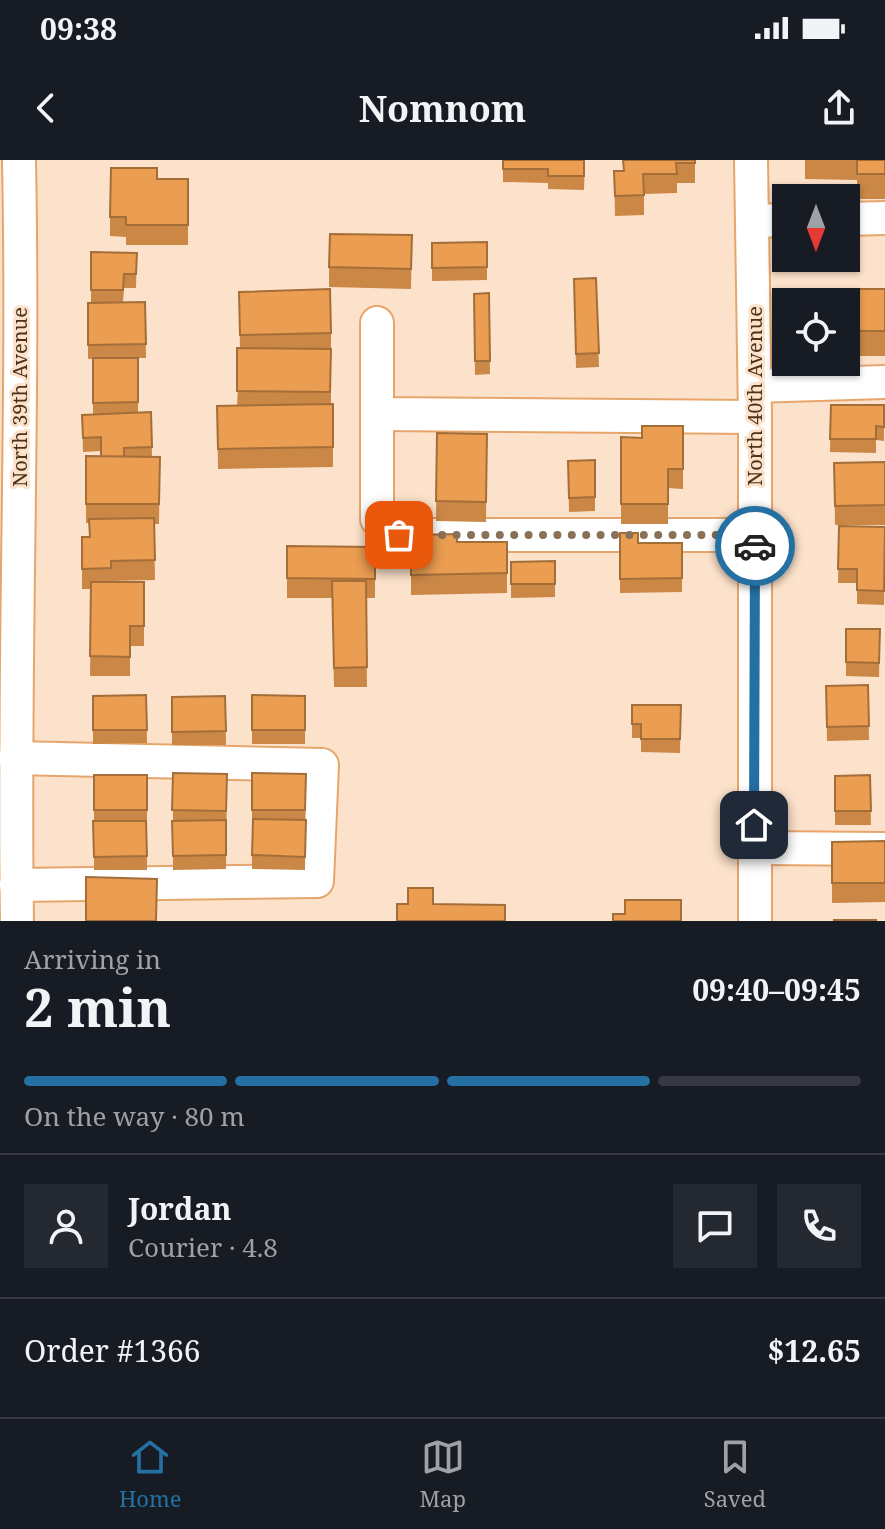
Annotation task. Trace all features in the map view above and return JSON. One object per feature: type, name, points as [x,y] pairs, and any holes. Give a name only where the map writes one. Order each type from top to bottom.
[{"type":"street","name":"North 40th Avenue","points":[[751,160],[755,401],[755,921]]},
{"type":"street","name":"North 39th Avenue","points":[[13,163],[8,664],[15,758],[8,812],[17,921]]},
{"type":"street","points":[[860,219],[885,218]]},
{"type":"street","points":[[752,221],[772,220]]},
{"type":"street","points":[[377,323],[377,414],[388,527],[755,535]]},
{"type":"street","points":[[377,414],[755,401],[885,382]]},
{"type":"street","points":[[15,758],[322,765],[317,881],[16,885]]},
{"type":"street","points":[[755,848],[885,849]]},
{"type":"building","points":[[503,160],[584,160],[584,176],[548,176],[548,169],[503,169]]},
{"type":"building","points":[[623,160],[695,160],[695,163],[676,163],[677,174],[643,174],[644,195],[615,196],[614,171],[624,171]]},
{"type":"building","points":[[857,160],[885,160],[885,174],[857,174]]},
{"type":"building","points":[[111,168],[157,168],[157,179],[188,179],[188,225],[126,225],[126,217],[110,217]]},
{"type":"building","points":[[330,234],[412,235],[411,269],[329,267]]},
{"type":"building","points":[[487,242],[487,267],[432,268],[432,243]]},
{"type":"building","points":[[91,252],[137,253],[136,274],[124,274],[123,290],[91,290]]},
{"type":"building","points":[[596,278],[599,353],[576,354],[574,279]]},
{"type":"building","points":[[330,289],[331,333],[240,335],[239,292]]},
{"type":"building","points":[[860,289],[885,289],[885,331],[860,331]]},
{"type":"building","points":[[489,293],[490,361],[475,361],[474,294]]},
{"type":"building","points":[[145,302],[146,344],[88,345],[88,303]]},
{"type":"building","points":[[237,348],[331,349],[330,392],[237,391]]},
{"type":"building","points":[[93,358],[138,358],[138,402],[93,403]]},
{"type":"building","points":[[333,404],[333,447],[218,449],[217,406]]},
{"type":"building","points":[[831,405],[884,405],[884,427],[876,426],[876,439],[830,439]]},
{"type":"building","points":[[151,412],[152,447],[124,448],[124,457],[101,457],[101,437],[83,438],[82,415]]},
{"type":"building","points":[[642,426],[683,426],[683,469],[668,469],[668,504],[621,504],[621,437],[642,438]]},
{"type":"building","points":[[437,433],[487,434],[486,502],[436,501]]},
{"type":"building","points":[[86,456],[160,457],[159,504],[86,504]]},
{"type":"building","points":[[595,460],[595,497],[569,498],[568,461]]},
{"type":"building","points":[[885,462],[885,505],[835,506],[834,463]]},
{"type":"building","points":[[154,518],[155,560],[111,561],[111,568],[82,569],[82,537],[90,537],[89,519]]},
{"type":"building","points":[[839,526],[885,527],[884,591],[857,590],[857,569],[838,569]]},
{"type":"building","points":[[620,533],[638,533],[638,543],[682,543],[682,578],[620,579]]},
{"type":"building","points":[[457,534],[457,542],[507,542],[507,573],[411,575],[411,535]]},
{"type":"building","points":[[287,546],[375,547],[375,579],[287,578]]},
{"type":"building","points":[[555,561],[555,584],[511,584],[511,562]]},
{"type":"building","points":[[332,581],[366,581],[367,667],[334,668]]},
{"type":"building","points":[[91,582],[144,582],[144,626],[130,626],[130,657],[90,656]]},
{"type":"building","points":[[846,629],[880,629],[879,663],[846,662]]},
{"type":"building","points":[[868,685],[869,726],[827,727],[826,686]]},
{"type":"building","points":[[146,695],[147,730],[93,730],[93,696]]},
{"type":"building","points":[[252,695],[305,696],[305,730],[252,730]]},
{"type":"building","points":[[225,696],[226,731],[172,732],[172,697]]},
{"type":"building","points":[[632,705],[681,705],[680,739],[641,739],[641,724],[632,724]]},
{"type":"building","points":[[173,773],[227,774],[226,811],[172,810]]},
{"type":"building","points":[[252,773],[306,774],[305,810],[252,810]]},
{"type":"building","points":[[94,775],[147,775],[147,810],[94,810]]},
{"type":"building","points":[[870,775],[871,811],[835,811],[835,776]]},
{"type":"building","points":[[253,819],[306,820],[305,857],[252,855]]},
{"type":"building","points":[[226,820],[226,855],[173,856],[172,821]]},
{"type":"building","points":[[93,821],[146,821],[147,856],[94,857]]},
{"type":"building","points":[[885,841],[885,883],[832,883],[832,842]]},
{"type":"building","points":[[86,877],[157,879],[156,921],[86,921]]},
{"type":"building","points":[[408,888],[433,888],[433,904],[505,905],[505,921],[397,921],[397,904],[408,904]]},
{"type":"building","points":[[625,900],[681,900],[681,921],[613,921],[613,914],[625,914]]},
{"type":"building","points":[[876,920],[876,921],[834,921]]},
{"type":"way so far","points":[[399,535],[755,535],[755,546]]},
{"type":"route","points":[[754,825],[755,546]]}]
